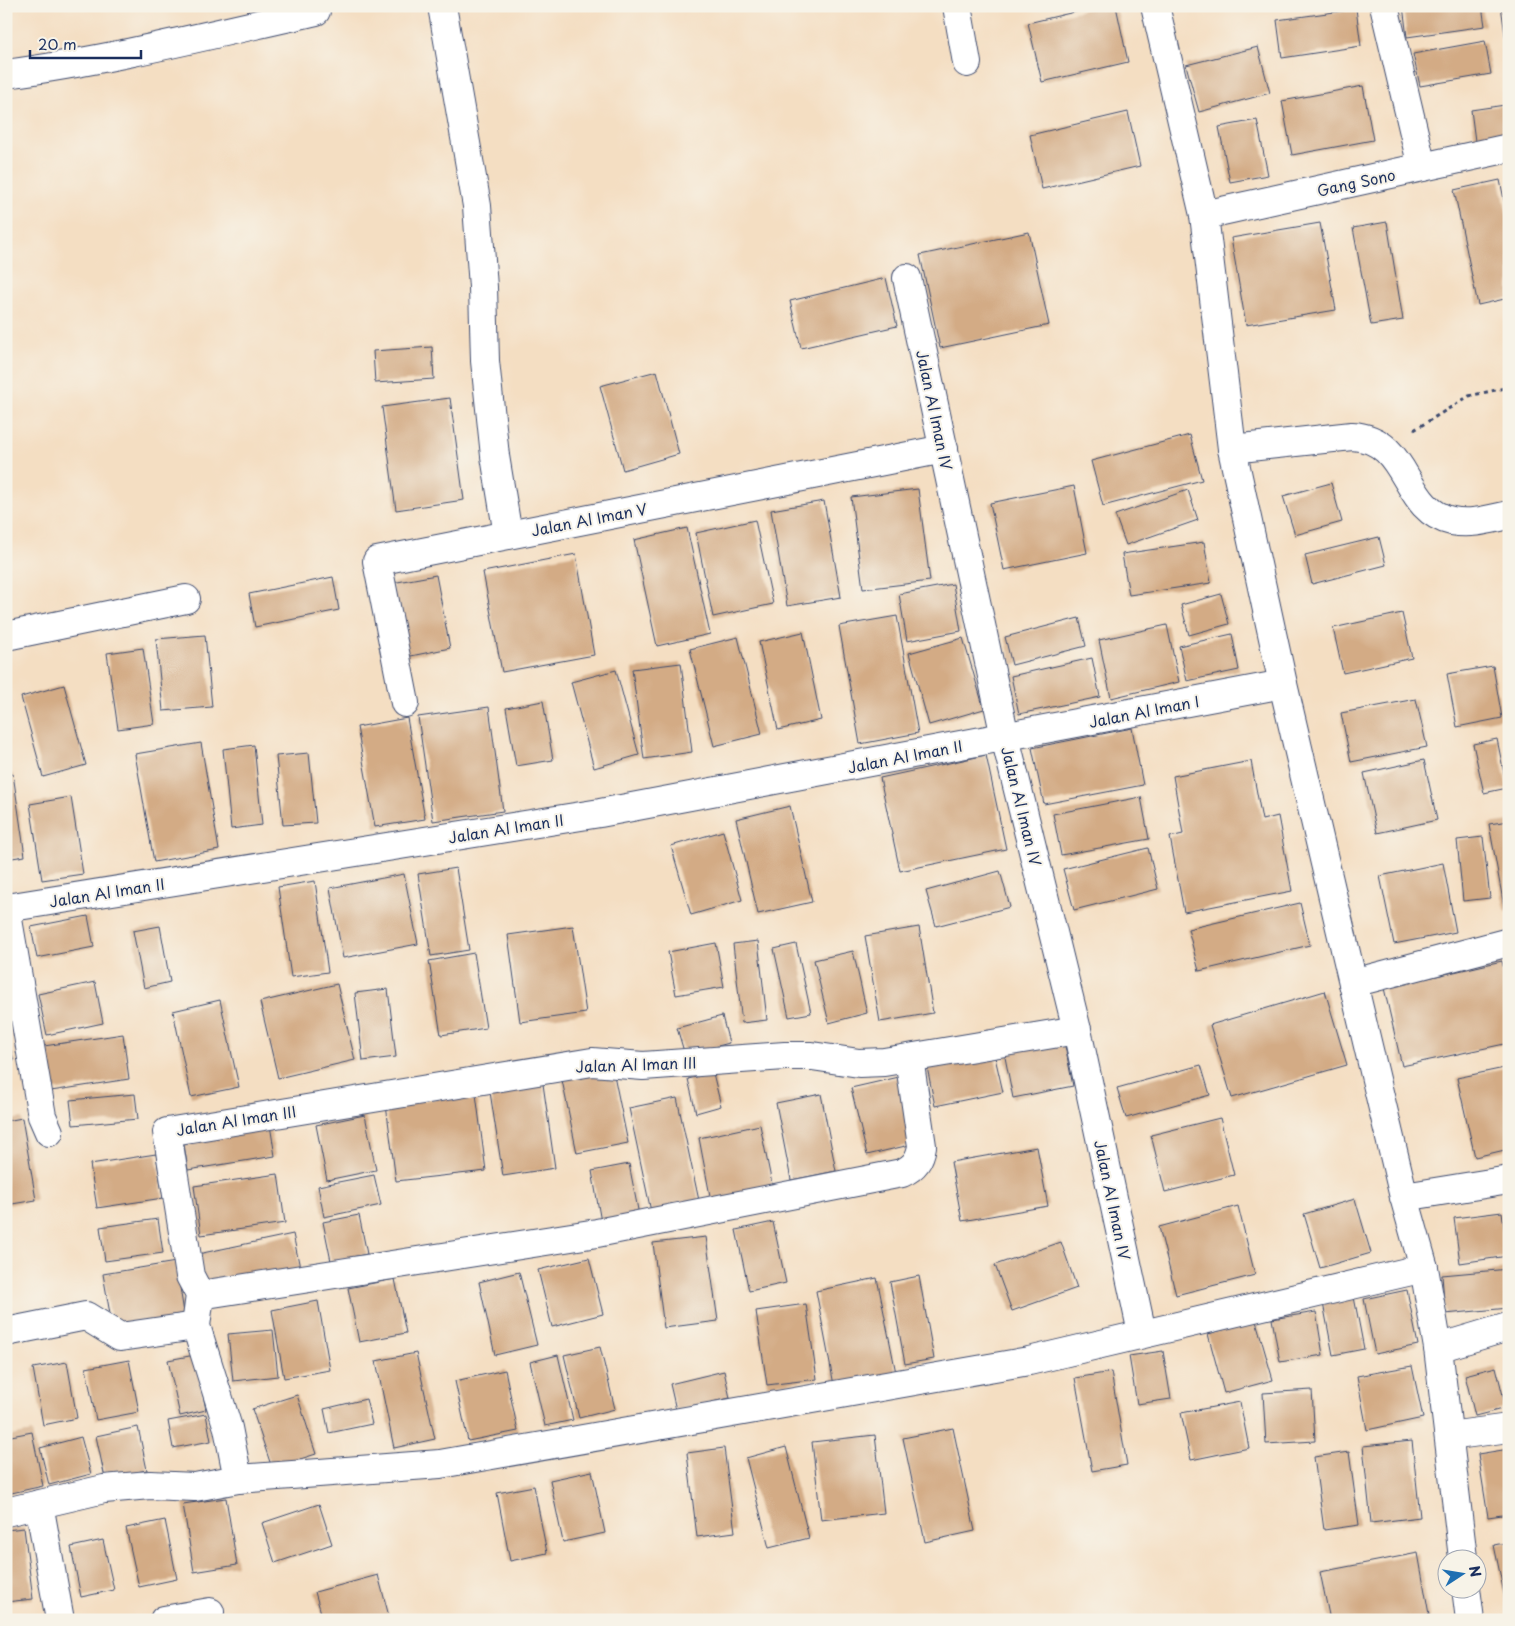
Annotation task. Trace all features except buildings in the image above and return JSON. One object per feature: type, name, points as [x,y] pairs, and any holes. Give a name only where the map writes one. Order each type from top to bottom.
[{"type":"street","points":[[442,6],[477,206],[484,287],[485,360],[495,456],[508,534]]},
{"type":"street","points":[[957,6],[967,63]]},
{"type":"street","points":[[1155,6],[1204,215],[1232,449],[1283,684],[1353,983],[1404,1197],[1424,1268],[1438,1348],[1462,1548]]},
{"type":"street","points":[[1384,6],[1422,167]]},
{"type":"street","points":[[6,74],[43,69],[135,51],[316,11]]},
{"type":"street","name":"Gang Sono","points":[[1204,215],[1509,148]]},
{"type":"street","name":"Jalan Al Iman IV","points":[[907,278],[1005,737],[1077,1030],[1142,1333]]},
{"type":"street","points":[[1232,449],[1352,436],[1365,437],[1386,448],[1399,464],[1416,496],[1440,517],[1452,521],[1470,523],[1509,515]]},
{"type":"street","name":"Jalan Al Iman V","points":[[405,703],[377,561],[944,449]]},
{"type":"street","points":[[6,636],[186,599]]},
{"type":"street","name":"Jalan Al Iman I","points":[[1005,737],[1283,684]]},
{"type":"street","name":"Jalan Al Iman II","points":[[11,968],[6,908],[600,813],[1005,737]]},
{"type":"street","points":[[1353,983],[1509,942]]},
{"type":"street","points":[[11,968],[42,1116],[49,1132]]},
{"type":"street","name":"Jalan Al Iman III","points":[[200,1295],[190,1276],[167,1132],[592,1062],[643,1066],[785,1056],[812,1056],[859,1062],[884,1062],[1077,1030]]},
{"type":"street","points":[[238,1480],[228,1428],[196,1326],[200,1295],[597,1233],[902,1173],[910,1170],[916,1163],[920,1157],[922,1146],[909,1058]]},
{"type":"street","points":[[1404,1197],[1509,1180]]},
{"type":"street","points":[[6,1512],[104,1489],[150,1485],[195,1487],[238,1480],[440,1464],[1029,1361],[1424,1268]]},
{"type":"street","points":[[6,1332],[86,1316],[120,1337],[196,1326]]},
{"type":"street","points":[[1438,1348],[1508,1327]]},
{"type":"street","points":[[1449,1436],[1509,1428]]},
{"type":"street","points":[[39,1504],[60,1620]]},
{"type":"street","points":[[1467,1598],[1470,1620]]},
{"type":"street","points":[[164,1620],[210,1612]]},
{"type":"path","points":[[1386,448],[1469,396],[1509,387]]}]
